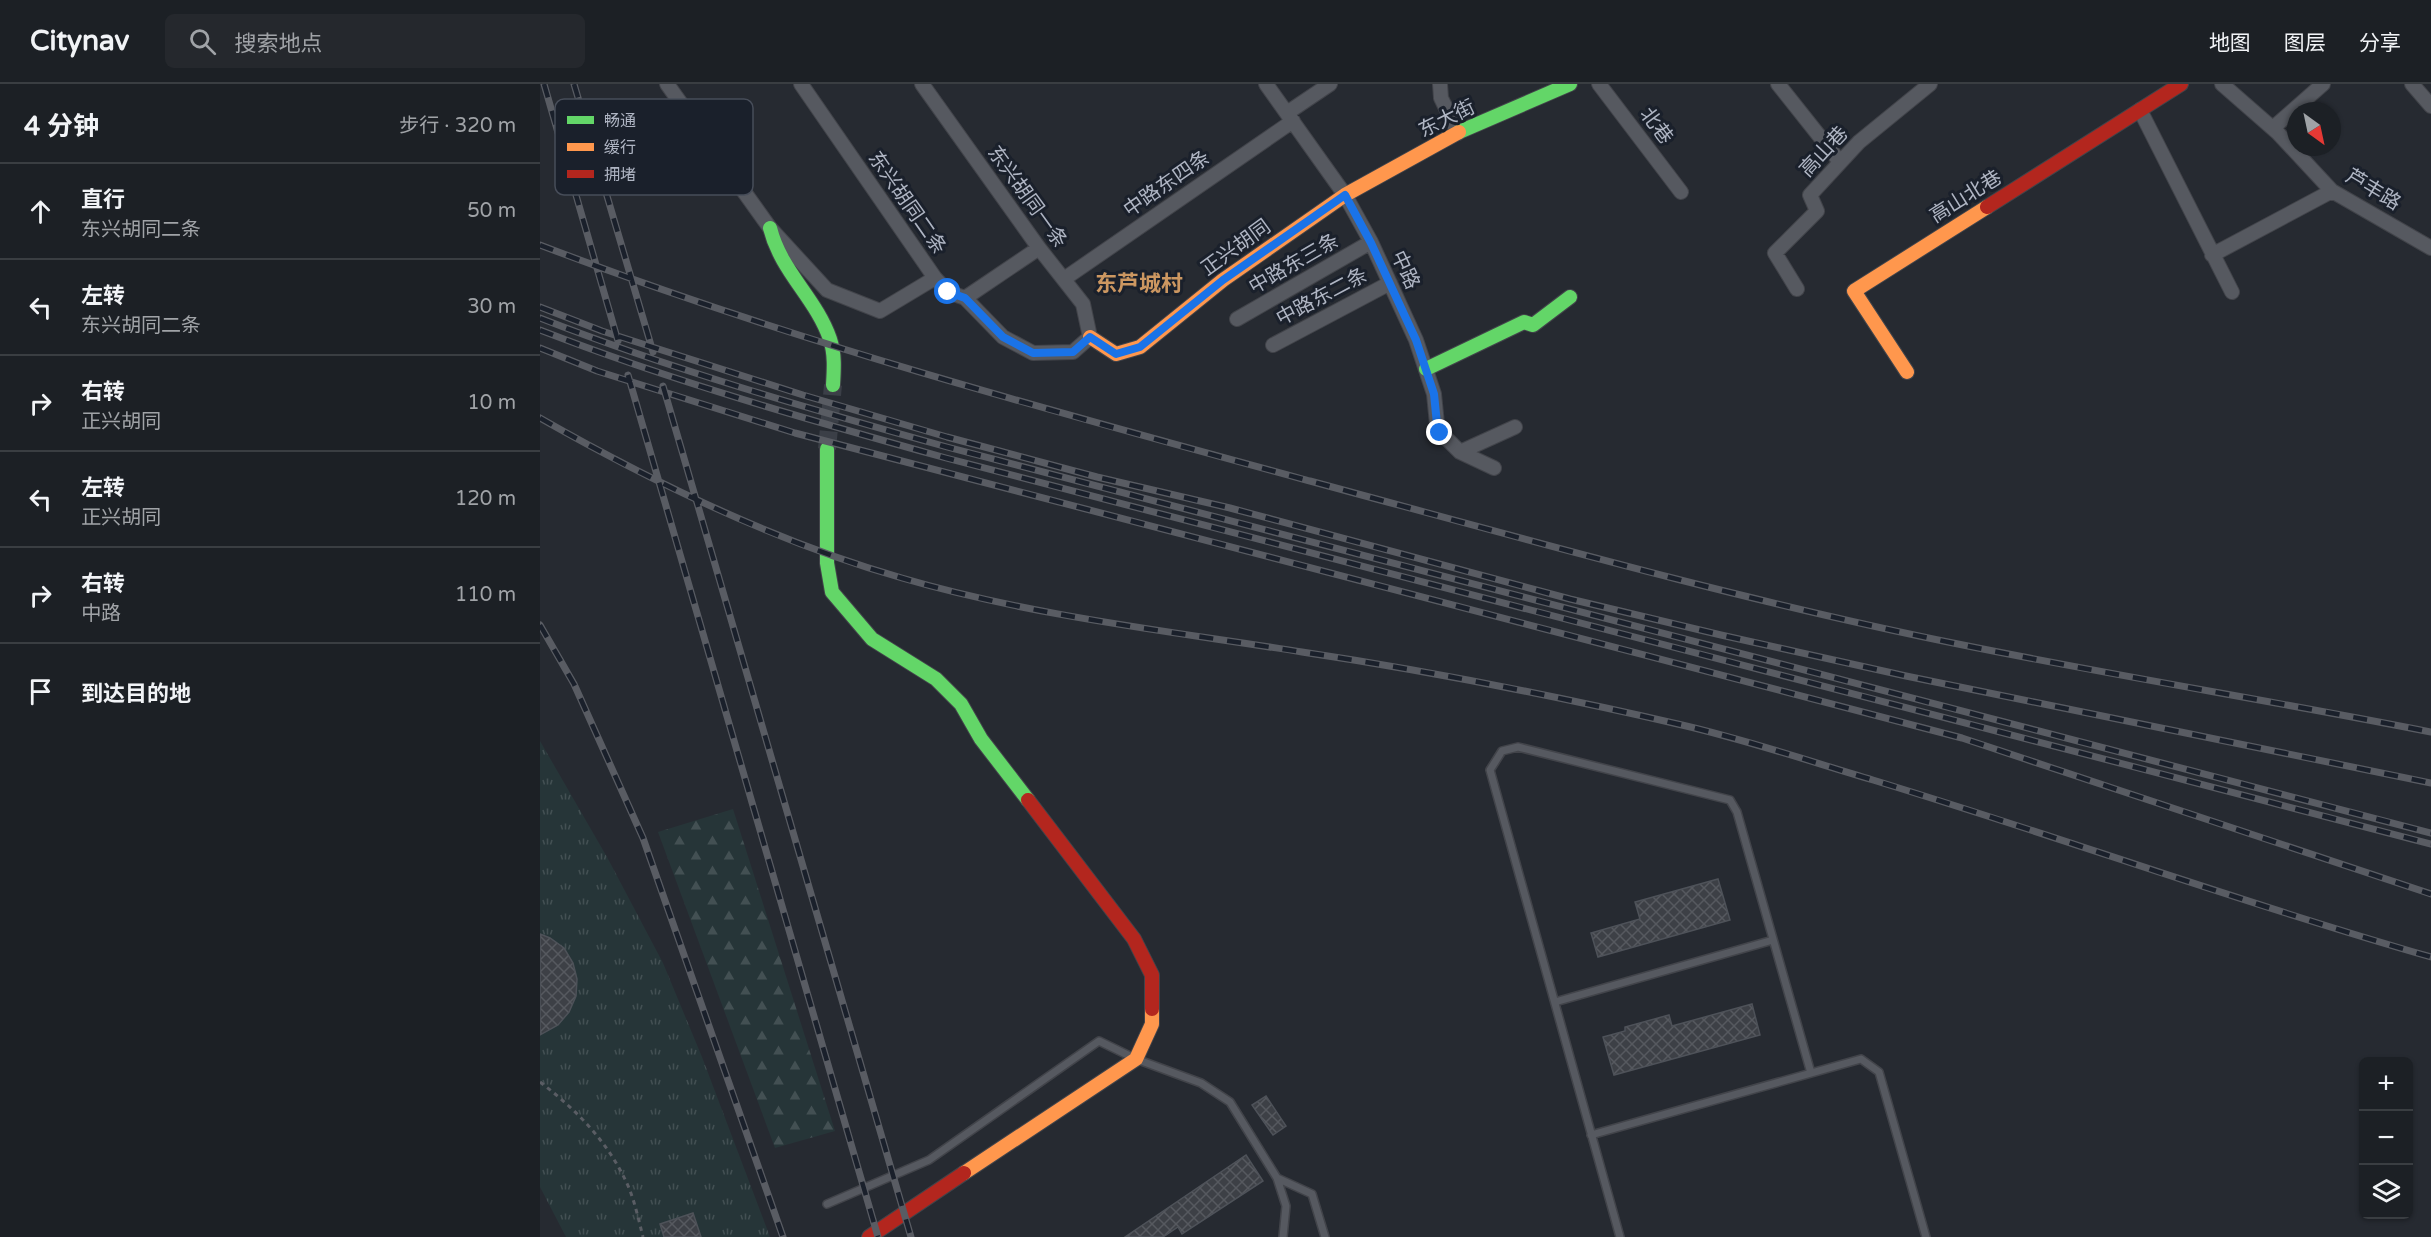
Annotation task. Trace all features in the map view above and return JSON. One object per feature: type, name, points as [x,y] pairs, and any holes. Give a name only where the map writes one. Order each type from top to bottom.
[{"type":"street","points":[[667,84],[678,99]]},
{"type":"street","name":"东兴胡同二条","points":[[801,84],[935,278],[948,292],[965,298],[1003,337],[1033,353],[1073,352],[1090,337]]},
{"type":"street","name":"东兴胡同一条","points":[[922,84],[1039,248],[1083,304],[1090,337]]},
{"type":"street","name":"中路","points":[[1266,84],[1345,195],[1371,243],[1416,340],[1434,394],[1440,433],[1460,452],[1494,468]]},
{"type":"street","name":"中路东四条","points":[[1064,279],[1290,117],[1330,84]]},
{"type":"street","points":[[1440,84],[1442,98],[1458,134]]},
{"type":"street","name":"东大街","points":[[1345,195],[1458,134],[1570,84]]},
{"type":"street","name":"北巷","points":[[1599,84],[1681,192]]},
{"type":"street","points":[[1778,84],[1840,162]]},
{"type":"street","name":"高山巷","points":[[1797,289],[1775,253],[1817,212],[1810,195],[1859,142],[1930,84]]},
{"type":"street","name":"高山北巷","points":[[1907,372],[1854,291],[2181,84]]},
{"type":"street","name":"芦丰路","points":[[2222,84],[2272,128],[2332,191],[2431,248]]},
{"type":"street","points":[[2272,128],[2323,84]]},
{"type":"street","points":[[2412,84],[2431,106]]},
{"type":"street","points":[[2140,110],[2232,292]]},
{"type":"street","points":[[2212,255],[2332,191]]},
{"type":"street","points":[[746,195],[770,228],[827,291],[880,311],[935,278]]},
{"type":"street","name":"正兴胡同","points":[[1090,337],[1116,354],[1140,347],[1223,280],[1345,195]]},
{"type":"street","points":[[770,228],[772,243],[780,259],[822,321],[834,357],[833,385]]},
{"type":"street","name":"中路东三条","points":[[1237,319],[1371,243]]},
{"type":"street","points":[[965,298],[1039,248]]},
{"type":"street","name":"中路东二条","points":[[1273,345],[1390,283]]},
{"type":"street","points":[[1426,369],[1524,322],[1533,325],[1570,297]]},
{"type":"street","points":[[1460,452],[1515,427]]},
{"type":"street","points":[[827,449],[827,563],[832,592],[872,639],[936,679],[961,704],[981,739],[1134,939],[1152,975],[1152,1023],[1136,1059],[869,1237]]},
{"type":"lane","points":[[1620,1237],[1490,770],[1502,751],[1518,747],[1730,800],[1737,812],[1811,1073]]},
{"type":"lane","points":[[1555,1002],[1773,940]]},
{"type":"lane","points":[[827,1204],[929,1160],[1099,1041],[1136,1059],[1201,1083],[1230,1102],[1277,1178],[1286,1206],[1283,1237]]},
{"type":"lane","points":[[1591,1135],[1861,1059],[1880,1072],[1926,1237]]},
{"type":"lane","points":[[1277,1178],[1312,1194],[1325,1237]]},
{"type":"path","points":[[540,1082],[585,1121],[612,1154],[630,1189],[643,1237]]},
{"type":"green space","points":[[540,741],[607,857],[663,963],[702,1057],[770,1237],[566,1237],[540,1187]]},
{"type":"green space","points":[[733,809],[835,1131],[775,1148],[658,832]]},
{"type":"building","points":[[1718,879],[1730,920],[1598,957],[1591,933],[1640,919],[1635,902]]},
{"type":"building","points":[[540,934],[564,948],[573,963],[577,979],[576,996],[569,1012],[558,1025],[540,1035]]},
{"type":"building","points":[[1752,1004],[1760,1035],[1614,1075],[1603,1037],[1625,1031],[1625,1027],[1669,1015],[1672,1026]]},
{"type":"building","points":[[1266,1096],[1286,1126],[1273,1135],[1252,1105]]},
{"type":"building","points":[[1246,1155],[1263,1181],[1182,1234],[1178,1227],[1163,1237],[1125,1237]]},
{"type":"building","points":[[693,1213],[701,1237],[664,1237],[660,1224]]},
{"type":"tunnel","points":[[827,449],[833,385]]},
{"type":"railway","points":[[544,84],[555,122]]},
{"type":"railway","points":[[574,84],[578,99]]},
{"type":"railway","points":[[576,195],[618,341]]},
{"type":"railway","points":[[607,195],[653,352]]},
{"type":"railway","points":[[540,245],[730,313],[922,373],[1633,568],[1876,627],[1958,644],[2431,732]]},
{"type":"railway","points":[[540,307],[602,331],[803,395],[947,437],[1097,477],[1230,508],[1570,599],[1906,676],[2431,783]]},
{"type":"railway","points":[[540,318],[691,372],[947,447],[2431,833]]},
{"type":"railway","points":[[540,330],[690,383],[946,458],[2431,844]]},
{"type":"railway","points":[[540,348],[597,371],[795,433],[1962,738],[2431,894]]},
{"type":"railway","points":[[628,375],[878,1237]]},
{"type":"railway","points":[[663,386],[911,1237]]},
{"type":"railway","points":[[540,418],[671,488],[716,509],[808,547],[902,578],[1051,613],[1445,676],[1587,704],[1706,731],[1943,802],[2291,915],[2431,957]]},
{"type":"railway","points":[[540,625],[574,684],[643,838],[783,1237]]},
{"type":"traffic: fast","points":[[1459,132],[1570,84]]},
{"type":"traffic: fast","points":[[770,228],[782,258],[824,324],[832,345],[833,385]]},
{"type":"traffic: fast","points":[[1426,369],[1524,322],[1533,325],[1570,297]]},
{"type":"traffic: fast","points":[[827,449],[827,563],[832,592],[872,639],[936,679],[961,704],[981,739],[1028,800]]},
{"type":"traffic: slow","points":[[1090,337],[1116,354],[1140,347],[1223,280],[1345,195],[1459,132]]},
{"type":"traffic: slow","points":[[1907,372],[1854,291],[1987,207]]},
{"type":"traffic: slow","points":[[964,1173],[1136,1059],[1152,1024],[1152,1009]]},
{"type":"traffic: jam","points":[[1987,207],[2181,84]]},
{"type":"traffic: jam","points":[[1028,800],[1134,939],[1152,975],[1152,1009]]},
{"type":"traffic: jam","points":[[869,1237],[964,1173]]},
{"type":"district","name":"东芦城村","points":[[1139,284]]},
{"type":"route","points":[[948,292],[965,298],[1003,337],[1033,353],[1073,352],[1090,337],[1116,354],[1140,347],[1223,280],[1345,195],[1371,243],[1416,340],[1434,394],[1440,433]]}]
